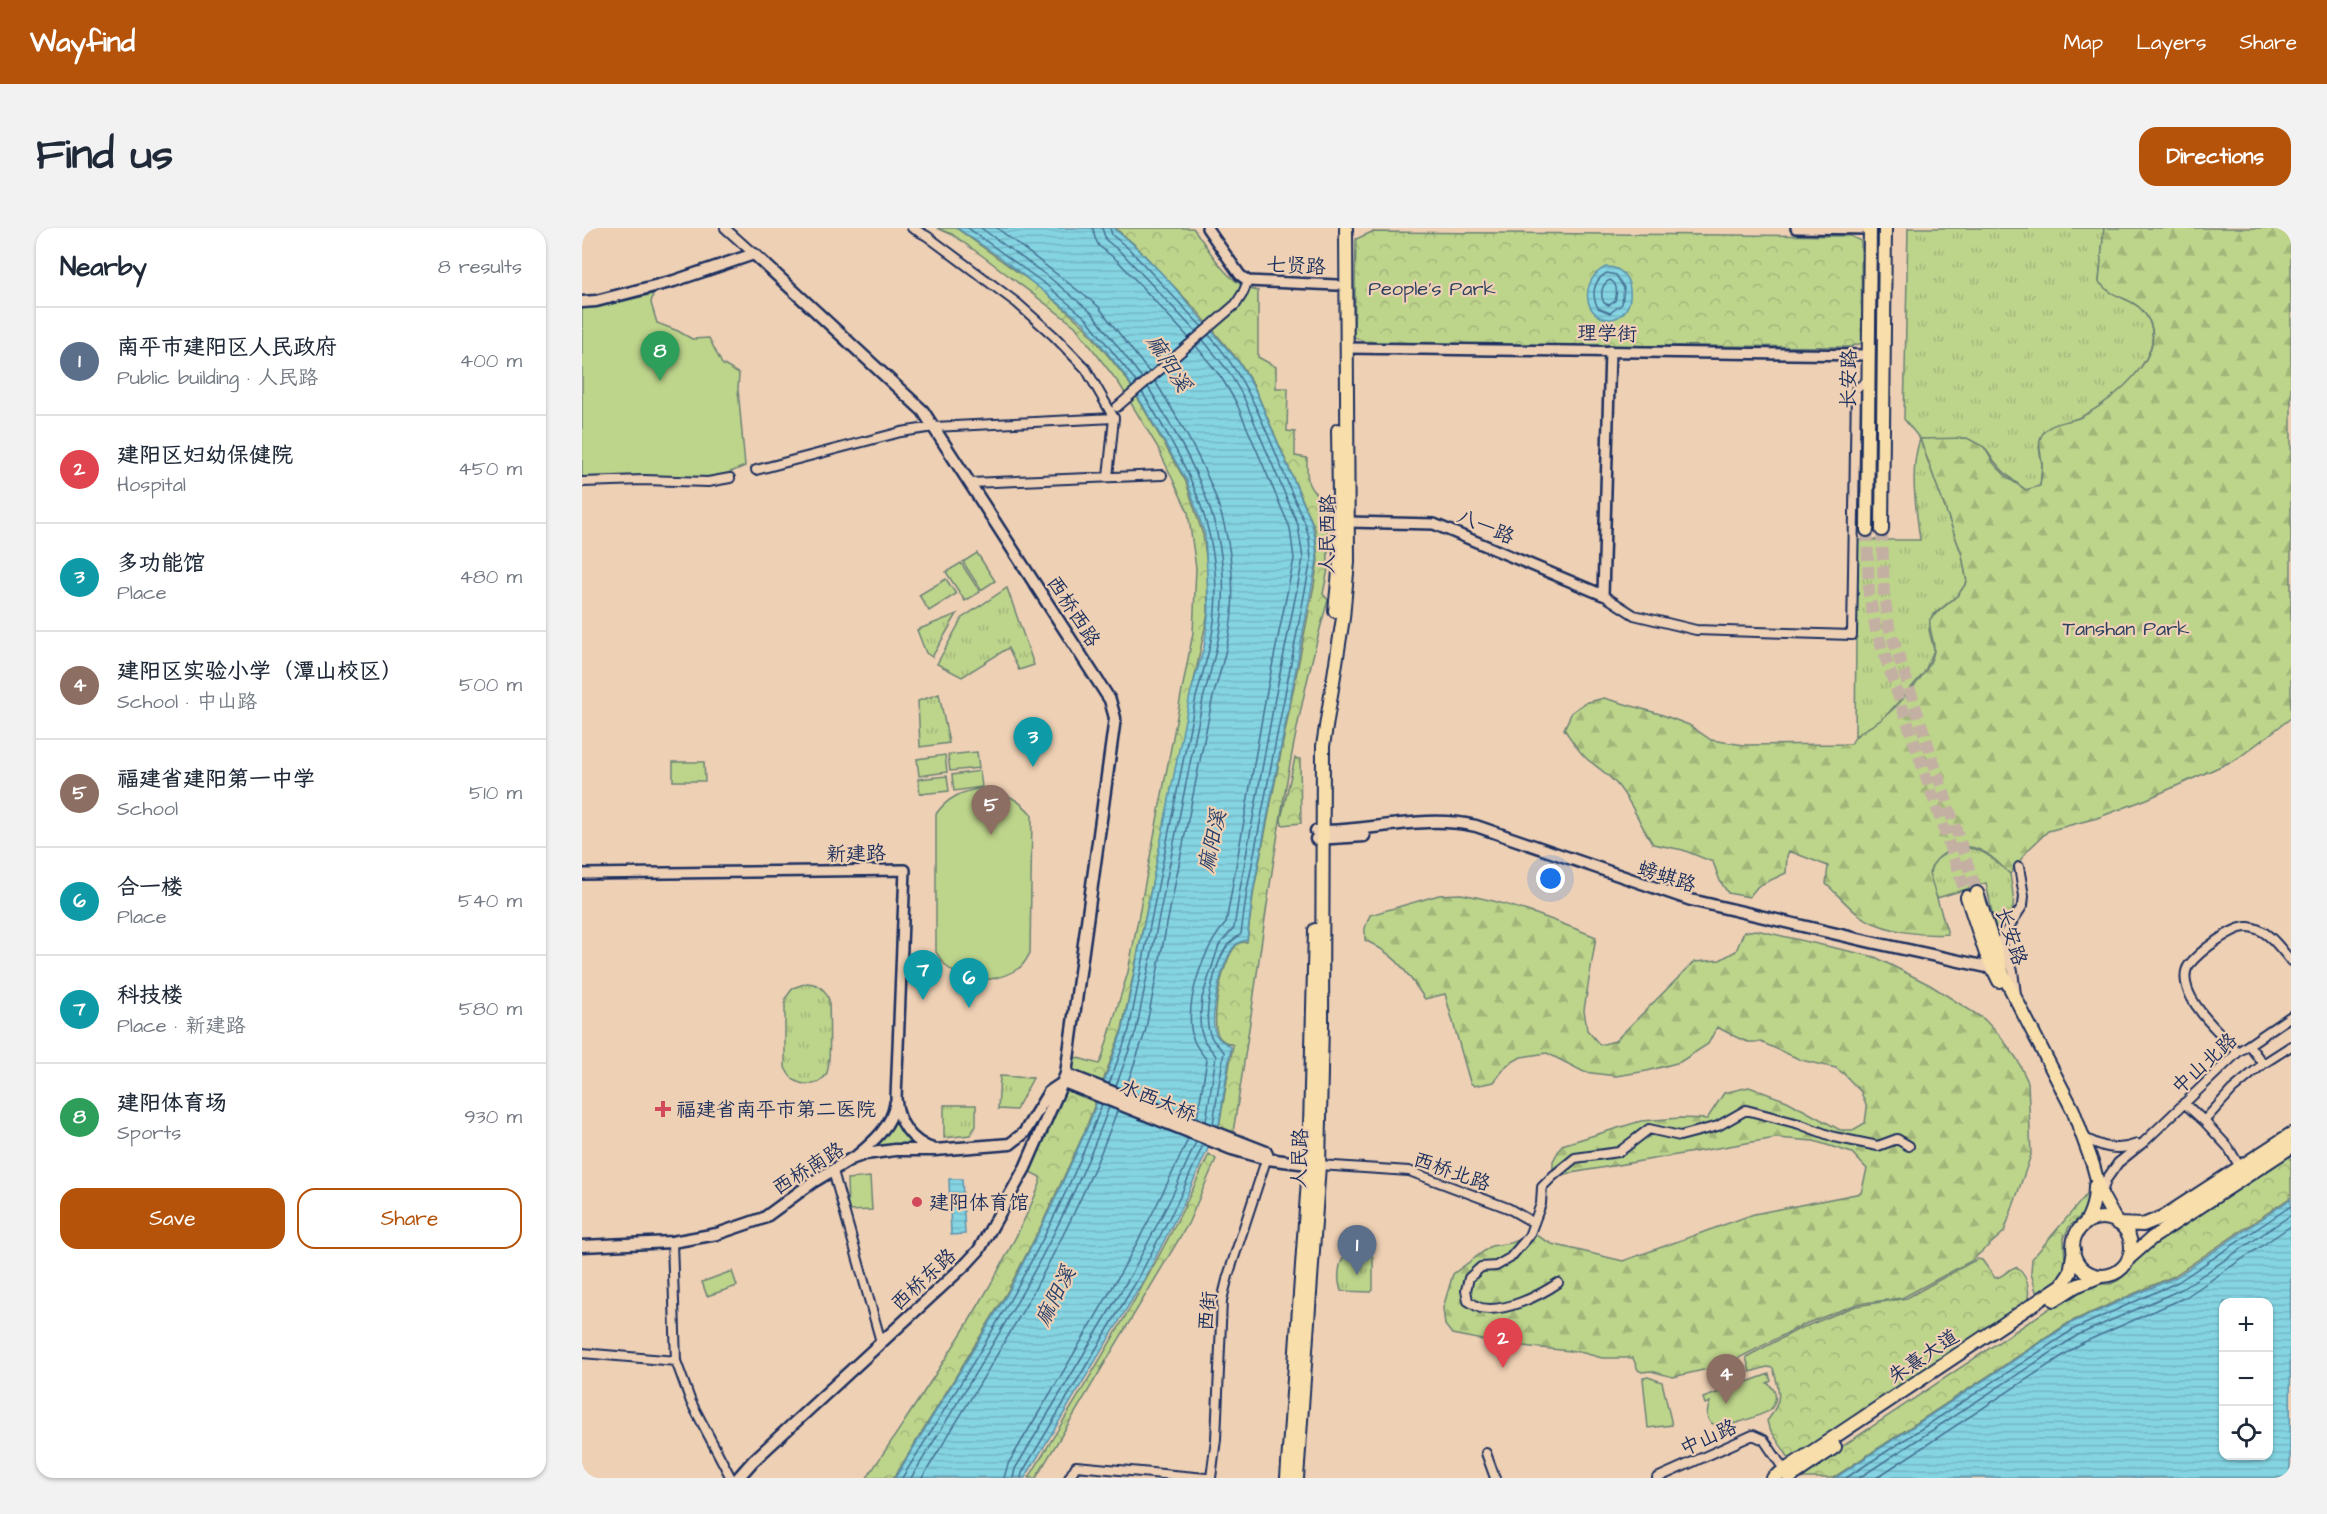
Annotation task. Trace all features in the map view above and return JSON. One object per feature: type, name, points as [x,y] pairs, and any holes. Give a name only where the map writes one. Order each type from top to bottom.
[{"type":"main road","name":"人民西路","points":[[1320,835],[1318,722],[1335,615],[1340,562],[1338,228]]},
{"type":"main road","name":"人民西路","points":[[1320,835],[1323,746],[1343,618],[1348,562],[1346,228]]},
{"type":"main road","name":"长安路","points":[[1882,530],[1885,228]]},
{"type":"main road","name":"长安路","points":[[1868,530],[1867,381],[1870,229]]},
{"type":"main road","points":[[582,302],[596,301],[674,281],[754,254]]},
{"type":"main road","name":"西桥西路","points":[[754,254],[923,411],[1110,700],[1114,710],[1114,728],[1069,1080]]},
{"type":"main road","name":"螃蜞路","points":[[1320,835],[1418,828],[1463,829],[1672,900],[1720,913],[1979,965],[2009,992],[2058,1079],[2083,1137],[2092,1165]]},
{"type":"main road","name":"人民路","points":[[1297,1478],[1312,1164],[1320,835]]},
{"type":"main road","name":"长安路","points":[[1972,895],[1987,941],[2009,992]]},
{"type":"main road","points":[[1979,965],[1979,957],[1987,941]]},
{"type":"main road","name":"长安路","points":[[1987,941],[1979,965],[2009,992]]},
{"type":"main road","points":[[2009,992],[2055,1081],[2092,1165],[2101,1194],[2130,1240],[2131,1249],[2128,1258]]},
{"type":"main road","name":"水西大桥","points":[[1069,1080],[1233,1145],[1268,1156],[1312,1164]]},
{"type":"main road","name":"西桥南路","points":[[582,1246],[672,1242],[717,1234],[764,1218],[852,1159],[879,1151],[1003,1145],[1015,1141],[1024,1133],[1046,1095],[1069,1080]]},
{"type":"main road","name":"西桥东路","points":[[738,1478],[753,1461],[979,1250],[1025,1168],[1069,1080]]},
{"type":"main road","points":[[2085,1224],[2097,1218],[2143,1226],[2152,1223],[2291,1134]]},
{"type":"main road","points":[[2092,1165],[2095,1201],[2085,1224],[2076,1235],[2073,1249],[2080,1265],[2101,1276],[2117,1271],[2128,1258],[2152,1238],[2291,1147]]},
{"type":"main road","name":"人民路","points":[[1287,1478],[1312,1164]]},
{"type":"main road","name":"朱熹大道","points":[[1788,1475],[2062,1285],[2070,1273],[2073,1249]]},
{"type":"main road","name":"朱熹大道","points":[[1773,1478],[1788,1475],[2066,1293],[2101,1276]]},
{"type":"street","points":[[725,228],[754,254]]},
{"type":"street","points":[[912,228],[927,236],[1017,303],[1086,369],[1114,418],[1108,477]]},
{"type":"street","name":"七贤路","points":[[1207,228],[1240,275],[1248,281],[1337,285]]},
{"type":"street","points":[[1796,228],[1870,229]]},
{"type":"street","points":[[1117,407],[1236,304],[1248,281]]},
{"type":"street","name":"理学街","points":[[1346,348],[1868,355]]},
{"type":"street","points":[[1610,351],[1603,595],[1634,615],[1696,630],[1852,635],[1856,388],[1867,381]]},
{"type":"street","points":[[756,470],[901,432],[934,427],[1114,418]]},
{"type":"street","points":[[970,483],[1162,475]]},
{"type":"street","points":[[582,482],[644,480],[708,482],[730,478]]},
{"type":"street","name":"八一路","points":[[1348,522],[1434,524],[1603,595]]},
{"type":"street","points":[[2009,992],[2016,987],[2013,971],[2000,941],[2023,905],[2024,896],[2019,867]]},
{"type":"street","name":"新建路","points":[[582,874],[905,870],[896,1098],[899,1116],[908,1131],[921,1143],[935,1149]]},
{"type":"street","points":[[2238,1052],[2190,996],[2185,977],[2189,965],[2229,932],[2247,926],[2270,937],[2291,961]]},
{"type":"street","name":"中山北路","points":[[2101,1194],[2110,1172],[2238,1052],[2291,1016]]},
{"type":"street","points":[[2249,1044],[2263,1064]]},
{"type":"street","points":[[2204,1121],[2232,1090],[2263,1064],[2291,1046]]},
{"type":"street","points":[[852,1159],[867,1147],[887,1125],[894,1110],[896,1098]]},
{"type":"street","points":[[2184,1103],[2228,1147],[2240,1167]]},
{"type":"street","points":[[1558,1283],[1539,1296],[1497,1309],[1480,1308],[1468,1301],[1466,1290],[1470,1278],[1481,1267],[1496,1266],[1510,1258],[1529,1236],[1541,1204],[1542,1187],[1553,1176],[1575,1158],[1619,1152],[1649,1129],[1680,1136],[1718,1126],[1746,1110],[1799,1124],[1834,1137],[1878,1146],[1897,1139],[1909,1146]]},
{"type":"street","points":[[2083,1137],[2098,1145],[2116,1149],[2128,1148],[2144,1142]]},
{"type":"street","name":"西街","points":[[1211,1478],[1216,1439],[1222,1300],[1268,1156]]},
{"type":"street","name":"西桥北路","points":[[1312,1164],[1409,1172],[1508,1208],[1534,1223]]},
{"type":"street","points":[[833,1171],[881,1342]]},
{"type":"street","points":[[672,1242],[676,1360],[691,1402],[731,1478]]},
{"type":"street","points":[[582,1353],[676,1360]]},
{"type":"street","name":"中山路","points":[[1657,1478],[1753,1435],[1764,1440],[1788,1475]]},
{"type":"street","points":[[1486,1453],[1495,1478]]},
{"type":"street","points":[[1069,1478],[1076,1466],[1206,1478]]},
{"type":"green space","points":[[937,228],[956,228],[1040,288],[1084,326],[1126,378],[1186,482],[1203,535],[1207,565],[1208,613],[1122,1029],[1085,1131],[1042,1224],[1006,1294],[894,1478],[867,1478],[961,1335],[1023,1223],[1040,1184],[1040,1177],[1028,1171],[1071,1062],[1074,1057],[1099,1064],[1101,1061],[1128,972],[1193,633],[1196,568],[1188,512],[1157,446],[1120,385],[1075,326],[984,257],[953,235]]},
{"type":"green space","points":[[1115,228],[1193,228],[1229,275],[1247,288],[1258,291],[1258,357],[1276,367],[1276,388],[1288,388],[1287,431],[1295,432],[1295,456],[1307,458],[1309,484],[1315,493],[1327,500],[1328,569],[1323,594],[1328,600],[1296,732],[1284,798],[1233,1132],[1219,1127],[1233,1045],[1226,1043],[1218,1035],[1217,1002],[1227,961],[1239,943],[1247,942],[1254,889],[1314,585],[1318,560],[1315,529],[1254,386],[1241,364],[1198,312],[1133,243]]},
{"type":"green space","points":[[1908,228],[2104,228],[2099,282],[2109,291],[2141,309],[2150,324],[2152,340],[2147,357],[2137,372],[2110,399],[2081,417],[2050,427],[2039,447],[2042,465],[2040,486],[2026,490],[2003,471],[1984,447],[1920,439],[1904,419]]},
{"type":"green space","name":"Tanshan Park","points":[[2104,228],[2291,228],[2291,718],[2237,759],[2147,799],[2097,818],[2048,831],[2028,850],[2010,874],[1988,855],[1973,848],[1957,848],[1943,855],[1932,866],[1929,873],[1948,934],[1906,932],[1865,919],[1826,884],[1828,866],[1789,851],[1786,873],[1758,886],[1749,897],[1728,893],[1720,881],[1713,862],[1683,850],[1653,844],[1619,787],[1584,756],[1564,729],[1572,712],[1585,703],[1604,698],[1689,725],[1711,740],[1744,745],[1851,744],[1857,735],[1890,712],[1913,687],[1932,659],[1934,647],[1930,619],[1958,595],[1967,582],[1962,555],[1920,439],[1967,438],[1984,447],[1995,465],[2009,479],[2026,490],[2040,486],[2042,466],[2040,443],[2044,432],[2056,424],[2081,417],[2110,399],[2138,372],[2147,356],[2152,340],[2151,324],[2134,303],[2117,296],[2099,282]]},
{"type":"green space","name":"People's Park","points":[[1372,232],[1850,236],[1861,241],[1862,343],[1850,347],[1371,344],[1354,337],[1356,239]]},
{"type":"green space","points":[[653,294],[651,303],[657,323],[692,339],[709,338],[722,364],[739,374],[738,389],[745,466],[714,479],[644,476],[582,478],[582,308],[599,307]]},
{"type":"green space","points":[[1920,439],[1962,555],[1967,582],[1958,595],[1932,616],[1929,630],[1934,650],[1924,673],[1883,719],[1855,736],[1857,540],[1920,540],[1914,476]]},
{"type":"green space","points":[[977,553],[995,581],[981,590],[963,562]]},
{"type":"green space","points":[[961,563],[980,592],[965,601],[946,572]]},
{"type":"green space","points":[[946,579],[956,594],[929,611],[919,595]]},
{"type":"green space","points":[[1007,588],[1034,665],[1019,670],[1008,648],[962,677],[937,664],[962,618]]},
{"type":"green space","points":[[957,614],[932,657],[926,653],[917,630]]},
{"type":"green space","points":[[939,694],[949,743],[920,747],[918,701]]},
{"type":"green space","points":[[977,752],[979,768],[950,771],[948,755]]},
{"type":"green space","points":[[945,755],[947,772],[919,776],[917,759]]},
{"type":"green space","points":[[1295,758],[1300,759],[1301,823],[1282,825],[1281,819]]},
{"type":"green space","points":[[673,762],[704,762],[705,781],[673,781]]},
{"type":"green space","points":[[980,771],[982,787],[954,791],[952,775]]},
{"type":"green space","points":[[947,776],[949,791],[920,794],[918,779]]},
{"type":"green space","points":[[983,788],[1010,797],[1032,815],[1030,953],[1022,965],[1012,972],[996,978],[978,980],[962,977],[952,971],[936,952],[936,814],[956,796]]},
{"type":"green space","points":[[1960,847],[1988,855],[2010,874],[2013,907],[2009,921],[1998,942],[1986,883],[1937,898],[1933,888],[1930,879],[1932,865],[1942,855]]},
{"type":"green space","points":[[1461,894],[1513,906],[1596,937],[1584,1010],[1587,1030],[1600,1045],[1615,1041],[1694,962],[1720,960],[1736,951],[1744,932],[1756,930],[1875,957],[1930,985],[1984,1019],[2017,1059],[2028,1082],[2031,1155],[2004,1232],[1971,1261],[1902,1298],[1857,1304],[1805,1324],[1725,1365],[1673,1377],[1651,1371],[1642,1372],[1638,1370],[1633,1358],[1602,1358],[1580,1352],[1503,1344],[1452,1334],[1445,1325],[1443,1308],[1453,1274],[1491,1246],[1511,1243],[1534,1234],[1552,1244],[1623,1261],[1754,1214],[1861,1193],[1867,1169],[1852,1153],[1814,1141],[1776,1138],[1553,1176],[1553,1161],[1562,1145],[1641,1121],[1680,1118],[1707,1119],[1724,1093],[1749,1087],[1787,1101],[1840,1130],[1853,1130],[1865,1123],[1867,1108],[1861,1092],[1836,1068],[1801,1060],[1761,1042],[1748,1042],[1717,1027],[1708,1044],[1680,1062],[1647,1071],[1616,1076],[1584,1072],[1547,1053],[1521,1057],[1507,1065],[1494,1082],[1474,1086],[1470,1082],[1445,994],[1425,999],[1393,958],[1365,940],[1365,928],[1370,915],[1439,895]]},
{"type":"green space","points":[[807,983],[821,988],[829,1000],[830,1039],[826,1075],[819,1081],[808,1084],[795,1081],[785,1067],[785,999],[793,988]]},
{"type":"green space","points":[[1000,1076],[1033,1078],[1016,1110],[998,1109]]},
{"type":"green space","points":[[944,1105],[976,1105],[976,1126],[970,1135],[944,1138]]},
{"type":"green space","points":[[895,1116],[918,1145],[869,1148]]},
{"type":"green space","points":[[2291,1151],[2291,1197],[2174,1276],[2070,1322],[1833,1478],[1795,1478],[2071,1294],[2094,1284],[2111,1284],[2119,1280],[2151,1245]]},
{"type":"green space","points":[[1209,1154],[1216,1159],[1188,1224],[1036,1478],[1029,1478],[1147,1278]]},
{"type":"green space","points":[[870,1177],[872,1210],[848,1211],[847,1179]]},
{"type":"green space","points":[[2086,1195],[2089,1196],[2088,1209],[2069,1227],[2064,1238],[2065,1269],[2062,1277],[2037,1295],[2031,1273],[2032,1259]]},
{"type":"green space","points":[[1369,1254],[1373,1257],[1373,1290],[1371,1292],[1341,1291],[1339,1272],[1345,1255]]},
{"type":"green space","points":[[1977,1259],[1982,1260],[1995,1278],[2016,1267],[2020,1270],[2028,1287],[2027,1303],[1792,1459],[1789,1458],[1769,1428],[1767,1421],[1776,1408],[1779,1396],[1773,1368],[1767,1367],[1750,1372],[1746,1357],[1799,1329],[1856,1306],[1907,1298]]},
{"type":"green space","points":[[732,1271],[737,1286],[707,1296],[702,1282]]},
{"type":"green space","points":[[1769,1374],[1771,1381],[1767,1383],[1776,1396],[1769,1411],[1728,1425],[1717,1425],[1710,1422],[1707,1415],[1710,1402],[1705,1404],[1703,1398]]},
{"type":"green space","points":[[1648,1377],[1662,1382],[1672,1425],[1648,1428],[1643,1378]]},
{"type":"water","name":"麻阳溪","points":[[957,228],[1113,228],[1133,244],[1168,280],[1240,364],[1256,392],[1311,521],[1317,560],[1253,891],[1247,940],[1238,943],[1227,958],[1216,999],[1215,1032],[1231,1047],[1219,1124],[1184,1202],[1144,1280],[1025,1478],[895,1478],[1008,1293],[1051,1208],[1089,1124],[1123,1029],[1190,695],[1204,647],[1209,610],[1205,535],[1187,481],[1127,378],[1084,323],[1001,258]]},
{"type":"water","points":[[1606,267],[1617,269],[1624,275],[1629,284],[1630,293],[1625,312],[1618,317],[1608,319],[1597,315],[1592,310],[1588,298],[1592,279]]},
{"type":"water","points":[[949,1179],[962,1179],[965,1234],[951,1235]]},
{"type":"water","points":[[2291,1199],[2290,1478],[1835,1478],[2071,1323],[2176,1277]]},
{"type":"tunnel","points":[[1867,530],[1869,595],[1876,630],[1967,897]]},
{"type":"tunnel","points":[[1882,530],[1884,596],[1889,627],[1977,893]]},
{"type":"place","name":"建阳体育场","points":[[660,381]]},
{"type":"place","name":"多功能馆","points":[[1033,767]]},
{"type":"place","name":"福建省建阳第一中学","points":[[991,835]]},
{"type":"place","name":"科技楼","points":[[923,1000]]},
{"type":"place","name":"合一楼","points":[[969,1008]]},
{"type":"place","name":"福建省南平市第二医院","points":[[663,1109]]},
{"type":"place","name":"建阳体育馆","points":[[917,1202]]},
{"type":"place","name":"南平市建阳区人民政府","points":[[1357,1275]]},
{"type":"place","name":"建阳区妇幼保健院","points":[[1503,1368]]},
{"type":"place","name":"建阳区实验小学（潭山校区）","points":[[1726,1404]]}]
